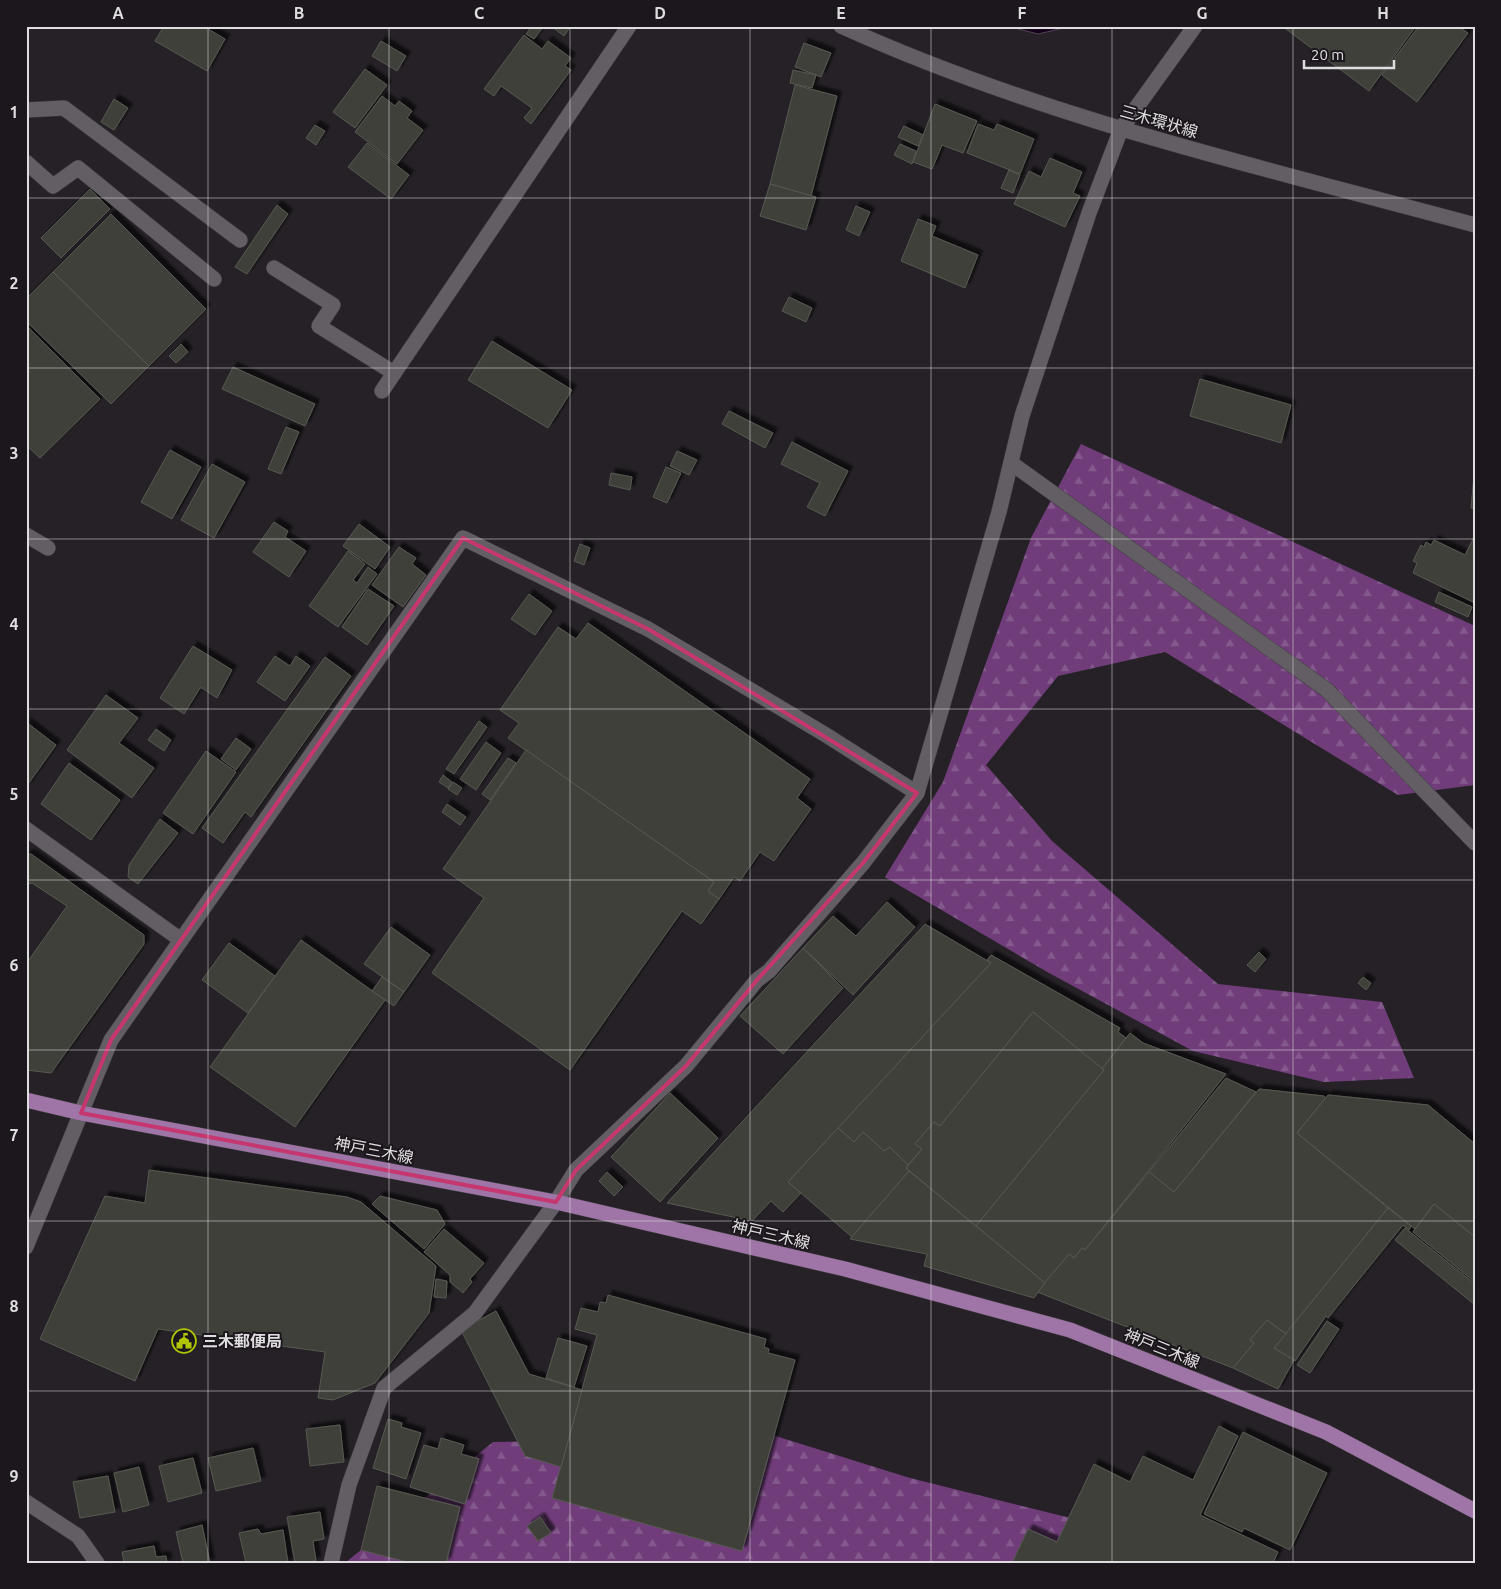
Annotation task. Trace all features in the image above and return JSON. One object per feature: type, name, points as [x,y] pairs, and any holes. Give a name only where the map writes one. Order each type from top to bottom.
[{"type":"main road","name":"神戸三木線","points":[[26,1100],[556,1202],[845,1269],[1070,1330],[1326,1432],[1475,1510]]},
{"type":"street","points":[[382,391],[629,26]]},
{"type":"street","name":"三木環状線","points":[[841,26],[912,58],[1003,92],[1121,129],[1475,225]]},
{"type":"street","points":[[332,1563],[349,1485],[384,1388],[475,1313],[556,1202],[576,1170],[686,1066],[757,980],[769,971],[863,863],[917,793],[999,512],[1022,416],[1089,212],[1121,129],[1195,26]]},
{"type":"street","points":[[26,110],[64,108],[240,240]]},
{"type":"street","points":[[26,162],[53,186],[78,168],[214,279]]},
{"type":"street","points":[[274,268],[333,305],[319,326],[394,373]]},
{"type":"street","points":[[1011,463],[1327,690],[1475,843]]},
{"type":"street","points":[[26,535],[48,548]]},
{"type":"street","points":[[26,1246],[111,1040],[463,538],[648,629],[826,735],[917,793]]},
{"type":"street","points":[[26,829],[181,940]]},
{"type":"street","points":[[26,1502],[78,1536],[96,1563]]},
{"type":"highlighted area","points":[[463,538],[648,629],[917,793],[863,863],[757,980],[686,1066],[576,1170],[556,1202],[81,1113],[111,1040]]},
{"type":"green space","points":[[1081,444],[1475,626],[1475,785],[1398,795],[1165,652],[1058,676],[986,765],[1052,841],[1218,984],[1382,1002],[1414,1078],[1324,1082],[1193,1051],[1049,973],[885,877],[943,782],[1031,538]]},
{"type":"green space","points":[[740,1425],[910,1478],[1143,1536],[1194,1563],[345,1563],[493,1442],[567,1441]]},
{"type":"shaded area","points":[[1007,26],[1072,26],[1038,34]]},
{"type":"building","points":[[164,26],[203,26],[225,39],[207,71],[155,41]]},
{"type":"building","points":[[532,26],[543,27],[534,39],[526,34]]},
{"type":"building","points":[[551,26],[571,26],[564,36]]},
{"type":"building","points":[[1282,26],[1416,26],[1369,91]]},
{"type":"building","points":[[1419,26],[1458,26],[1468,33],[1417,102],[1382,75]]},
{"type":"building","points":[[524,35],[542,49],[548,41],[571,58],[565,66],[571,70],[531,124],[524,118],[532,108],[501,86],[494,96],[484,89]]},
{"type":"building","points":[[381,41],[406,56],[397,71],[372,56]]},
{"type":"building","points":[[804,43],[831,53],[821,77],[795,67]]},
{"type":"building","points":[[365,69],[387,85],[355,128],[333,112]]},
{"type":"building","points":[[793,70],[816,75],[812,88],[790,83]]},
{"type":"building","points":[[795,85],[837,96],[811,196],[770,184]]},
{"type":"building","points":[[382,96],[395,106],[399,101],[412,111],[407,118],[423,130],[397,164],[355,132]]},
{"type":"building","points":[[114,99],[128,108],[114,130],[101,122]]},
{"type":"building","points":[[935,104],[977,121],[963,153],[942,145],[932,169],[913,162]]},
{"type":"building","points":[[978,124],[994,130],[997,124],[1034,139],[1020,174],[967,153]]},
{"type":"building","points":[[315,125],[325,131],[316,145],[306,138]]},
{"type":"building","points":[[904,126],[923,135],[918,146],[898,137]]},
{"type":"building","points":[[367,143],[409,175],[391,199],[348,167]]},
{"type":"building","points":[[900,144],[916,151],[912,164],[894,155]]},
{"type":"building","points":[[1050,158],[1082,172],[1073,193],[1080,196],[1065,227],[1014,204],[1029,171],[1041,177]]},
{"type":"building","points":[[1009,170],[1020,175],[1013,193],[1001,188]]},
{"type":"building","points":[[770,184],[816,197],[806,230],[760,216]]},
{"type":"building","points":[[90,189],[110,209],[61,258],[41,238]]},
{"type":"building","points":[[277,205],[288,214],[247,274],[235,267]]},
{"type":"building","points":[[856,206],[870,212],[859,236],[846,230]]},
{"type":"building","points":[[111,214],[206,309],[149,366],[53,272]]},
{"type":"building","points":[[918,219],[936,226],[932,236],[978,255],[965,288],[901,261]]},
{"type":"building","points":[[53,272],[149,366],[111,404],[26,321],[26,299]]},
{"type":"building","points":[[789,297],[812,308],[806,322],[782,311]]},
{"type":"building","points":[[26,325],[100,399],[40,458],[26,445]]},
{"type":"building","points":[[492,341],[572,390],[548,428],[468,380]]},
{"type":"building","points":[[181,344],[188,352],[176,363],[169,356]]},
{"type":"building","points":[[233,367],[315,404],[305,426],[222,389]]},
{"type":"building","points":[[1200,379],[1291,405],[1281,443],[1190,416]]},
{"type":"building","points":[[729,411],[773,433],[765,448],[722,424]]},
{"type":"building","points":[[286,427],[299,432],[281,474],[268,469]]},
{"type":"building","points":[[792,442],[848,471],[825,516],[807,507],[820,483],[781,464]]},
{"type":"building","points":[[170,450],[201,467],[172,519],[141,502]]},
{"type":"building","points":[[677,451],[697,460],[689,475],[670,466]]},
{"type":"building","points":[[212,464],[245,482],[214,538],[181,520]]},
{"type":"building","points":[[666,467],[681,473],[667,503],[653,497]]},
{"type":"building","points":[[611,473],[632,477],[630,490],[609,485]]},
{"type":"building","points":[[1475,475],[1475,509],[1471,508]]},
{"type":"building","points":[[274,522],[288,531],[285,537],[306,551],[289,577],[253,552]]},
{"type":"building","points":[[359,524],[390,547],[375,569],[343,546]]},
{"type":"building","points":[[1475,535],[1475,603],[1413,573],[1417,563],[1413,561],[1421,545],[1424,547],[1426,542],[1431,545],[1434,540],[1465,555]]},
{"type":"building","points":[[580,544],[590,548],[584,565],[574,561]]},
{"type":"building","points":[[399,547],[416,558],[412,564],[426,575],[403,607],[372,585]]},
{"type":"building","points":[[348,551],[365,564],[353,580],[357,583],[368,567],[377,574],[338,627],[309,606]]},
{"type":"building","points":[[368,589],[394,606],[367,645],[342,627]]},
{"type":"building","points":[[1439,592],[1472,607],[1468,617],[1435,602]]},
{"type":"building","points":[[529,594],[552,611],[535,635],[511,619]]},
{"type":"building","points":[[588,623],[810,779],[797,798],[811,809],[774,861],[760,852],[740,881],[734,877],[719,899],[708,891],[714,882],[508,738],[519,723],[500,710],[558,627],[576,639]]},
{"type":"building","points":[[193,646],[232,670],[217,698],[200,688],[184,714],[160,698]]},
{"type":"building","points":[[275,656],[290,666],[296,656],[310,666],[285,701],[257,682]]},
{"type":"building","points":[[325,657],[351,676],[251,817],[245,812],[223,843],[202,828]]},
{"type":"building","points":[[106,695],[138,718],[119,743],[154,768],[132,798],[67,750]]},
{"type":"building","points":[[479,721],[487,727],[454,774],[446,769]]},
{"type":"building","points":[[26,722],[56,745],[26,787]]},
{"type":"building","points":[[156,729],[171,740],[164,751],[148,740]]},
{"type":"building","points":[[236,738],[251,749],[236,770],[221,759]]},
{"type":"building","points":[[486,742],[501,753],[476,790],[460,779]]},
{"type":"building","points":[[526,750],[714,882],[708,891],[719,899],[701,924],[682,911],[570,1070],[432,973],[484,898],[443,869]]},
{"type":"building","points":[[206,751],[236,772],[193,834],[163,813]]},
{"type":"building","points":[[508,758],[516,763],[490,800],[482,794]]},
{"type":"building","points":[[69,763],[120,800],[91,840],[41,804]]},
{"type":"building","points":[[443,775],[452,782],[448,788],[439,782]]},
{"type":"building","points":[[453,782],[462,788],[457,795],[448,789]]},
{"type":"building","points":[[447,804],[466,817],[460,825],[442,812]]},
{"type":"building","points":[[160,819],[178,833],[138,884],[128,877],[129,865]]},
{"type":"building","points":[[31,854],[144,935],[144,944],[51,1073],[26,1070],[26,964],[67,906],[32,883],[26,885],[26,855]]},
{"type":"building","points":[[887,902],[915,927],[853,995],[803,948],[833,916],[856,936]]},
{"type":"building","points":[[925,924],[991,963],[788,1182],[801,1193],[783,1212],[771,1201],[752,1221],[667,1203]]},
{"type":"building","points":[[391,927],[430,955],[404,992],[364,964]]},
{"type":"building","points":[[301,940],[385,1000],[295,1127],[210,1067]]},
{"type":"building","points":[[229,943],[275,976],[248,1013],[202,980]]},
{"type":"building","points":[[803,948],[843,988],[783,1054],[740,1016]]},
{"type":"building","points":[[1259,952],[1266,959],[1255,972],[1247,965]]},
{"type":"building","points":[[991,955],[1120,1028],[1118,1032],[1126,1038],[1102,1069],[1033,1012],[940,1126],[934,1122],[915,1144],[922,1149],[908,1165],[890,1147],[884,1151],[863,1132],[854,1142],[838,1128],[991,963],[987,960]]},
{"type":"building","points":[[382,977],[404,992],[394,1006],[372,991]]},
{"type":"building","points":[[1363,977],[1371,983],[1366,990],[1358,983]]},
{"type":"building","points":[[1033,1012],[1104,1070],[976,1226],[906,1168],[922,1149],[915,1144],[934,1122],[940,1126]]},
{"type":"building","points":[[1130,1033],[1143,1043],[1226,1074],[1085,1250],[1082,1248],[1074,1258],[1069,1254],[1045,1283],[976,1226],[1104,1070],[1102,1069]]},
{"type":"building","points":[[1226,1078],[1256,1092],[1174,1192],[1149,1172]]},
{"type":"building","points":[[1259,1089],[1324,1096],[1326,1098],[1297,1133],[1388,1208],[1286,1334],[1267,1320],[1250,1340],[1254,1343],[1233,1368],[1037,1292],[1069,1254],[1074,1258],[1082,1248],[1085,1250],[1149,1172],[1174,1192]]},
{"type":"building","points":[[670,1093],[718,1138],[660,1202],[611,1157]]},
{"type":"building","points":[[1328,1095],[1428,1105],[1475,1144],[1475,1237],[1434,1204],[1415,1229],[1297,1133]]},
{"type":"building","points":[[838,1128],[854,1142],[863,1132],[884,1151],[890,1147],[908,1165],[906,1168],[909,1171],[852,1237],[788,1182]]},
{"type":"building","points":[[149,1170],[347,1197],[361,1202],[436,1266],[429,1313],[375,1383],[333,1400],[318,1398],[325,1352],[158,1329],[135,1381],[40,1339],[105,1196],[145,1203]]},
{"type":"building","points":[[909,1171],[1045,1283],[1034,1298],[924,1266],[927,1254],[850,1239]]},
{"type":"building","points":[[607,1172],[623,1187],[614,1196],[599,1181]]},
{"type":"building","points":[[380,1196],[437,1210],[445,1224],[424,1249],[372,1204]]},
{"type":"building","points":[[1434,1204],[1475,1237],[1475,1282],[1413,1232]]},
{"type":"building","points":[[1388,1208],[1411,1226],[1409,1230],[1403,1225],[1328,1318],[1326,1316],[1295,1361],[1274,1348]]},
{"type":"building","points":[[1405,1228],[1475,1284],[1475,1305],[1395,1240]]},
{"type":"building","points":[[444,1229],[484,1263],[470,1279],[472,1282],[463,1293],[450,1282],[450,1275],[424,1252]]},
{"type":"building","points":[[436,1279],[447,1281],[446,1298],[434,1297]]},
{"type":"building","points":[[608,1295],[766,1339],[764,1347],[769,1349],[768,1353],[795,1360],[742,1551],[552,1498],[597,1335],[575,1329],[581,1308],[598,1312],[600,1302],[606,1303]]},
{"type":"building","points":[[496,1311],[529,1374],[582,1390],[561,1467],[525,1456],[461,1330]]},
{"type":"building","points":[[1267,1320],[1286,1334],[1274,1348],[1294,1360],[1278,1389],[1233,1368],[1254,1343],[1250,1340]]},
{"type":"building","points":[[1327,1321],[1339,1329],[1310,1373],[1297,1365]]},
{"type":"building","points":[[558,1338],[587,1346],[574,1387],[546,1378]]},
{"type":"building","points":[[388,1419],[402,1423],[401,1427],[421,1433],[406,1479],[373,1468]]},
{"type":"building","points":[[340,1425],[344,1462],[310,1466],[306,1429]]},
{"type":"building","points":[[1219,1426],[1238,1436],[1200,1515],[1278,1552],[1273,1563],[1012,1563],[1028,1529],[1057,1542],[1094,1464],[1130,1482],[1143,1456],[1193,1480]]},
{"type":"building","points":[[1243,1432],[1327,1473],[1290,1550],[1244,1528],[1242,1532],[1204,1514]]},
{"type":"building","points":[[441,1438],[464,1445],[461,1454],[479,1459],[465,1504],[410,1487],[424,1445],[438,1449]]},
{"type":"building","points":[[253,1448],[261,1481],[216,1491],[208,1458]]},
{"type":"building","points":[[193,1458],[202,1493],[168,1502],[159,1466]]},
{"type":"building","points":[[139,1467],[149,1505],[123,1512],[114,1473]]},
{"type":"building","points":[[108,1476],[115,1512],[80,1518],[73,1482]]},
{"type":"building","points":[[377,1486],[460,1507],[446,1563],[411,1563],[361,1550]]},
{"type":"building","points":[[320,1512],[324,1539],[313,1541],[316,1561],[295,1563],[287,1517]]},
{"type":"building","points":[[540,1517],[551,1533],[538,1541],[527,1526]]},
{"type":"building","points":[[202,1525],[210,1563],[183,1563],[176,1532]]},
{"type":"building","points":[[258,1529],[261,1534],[283,1530],[288,1563],[246,1563],[239,1533]]},
{"type":"building","points":[[154,1546],[156,1557],[166,1556],[167,1563],[124,1563],[122,1552]]},
{"type":"place","name":"三木郵便局","points":[[184,1341]]}]
